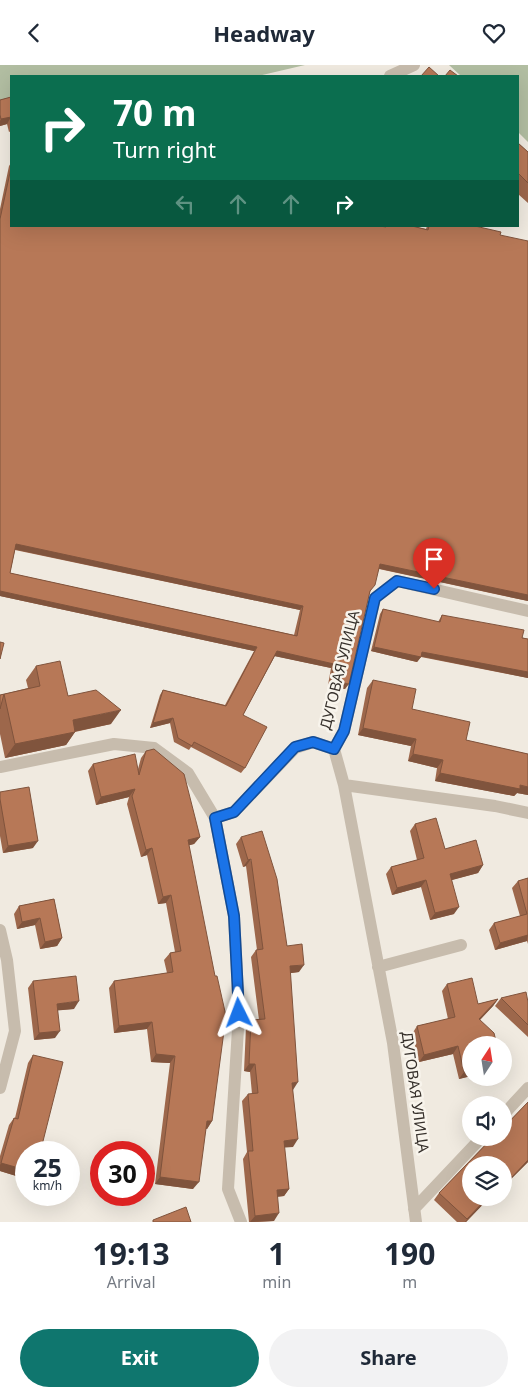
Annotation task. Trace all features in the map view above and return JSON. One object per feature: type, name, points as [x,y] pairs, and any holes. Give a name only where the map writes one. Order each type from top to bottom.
[{"type":"street","points":[[392,75],[414,65]]},
{"type":"street","name":"ДУГОВАЯ УЛИЦА","points":[[415,1216],[392,1043],[344,785],[334,749],[344,731],[375,598],[397,581],[528,611]]},
{"type":"street","points":[[215,818],[234,812],[295,747],[313,742],[334,749]]},
{"type":"street","points":[[0,767],[114,744],[154,748],[188,773],[215,818],[234,916],[239,1013],[228,1189],[241,1222]]},
{"type":"street","points":[[344,785],[495,806],[528,813]]},
{"type":"street","points":[[0,929],[7,960],[16,1031],[0,1088]]},
{"type":"street","points":[[378,967],[461,945]]},
{"type":"street","points":[[512,1106],[528,1089]]},
{"type":"street","points":[[415,1216],[474,1146]]},
{"type":"green space","points":[[0,65],[305,65],[262,75],[10,75],[10,100],[0,101]]},
{"type":"green space","points":[[449,65],[528,65],[528,142],[519,133],[519,75],[460,75]]},
{"type":"building","points":[[429,67],[438,75],[422,75]]},
{"type":"building","points":[[450,70],[457,75],[446,75]]},
{"type":"building","points":[[10,97],[10,117],[1,119],[0,100]]},
{"type":"building","points":[[519,144],[528,152],[528,183],[519,174]]},
{"type":"building","points":[[10,173],[10,227],[416,227],[428,230],[429,227],[479,227],[501,232],[500,235],[528,241],[528,595],[380,564],[375,585],[370,591],[349,684],[331,680],[334,664],[277,651],[243,715],[267,727],[245,768],[194,742],[192,746],[178,738],[173,718],[153,723],[163,690],[226,706],[257,647],[0,591],[0,219]],"holes":[[[16,544],[303,606],[297,636],[10,573]]]},
{"type":"building","points":[[383,609],[440,622],[442,615],[524,630],[522,638],[528,639],[528,672],[422,652],[421,657],[374,647]]},
{"type":"building","points":[[0,642],[4,643],[0,659]]},
{"type":"building","points":[[60,661],[68,696],[96,690],[121,710],[73,720],[75,732],[15,744],[4,694],[40,686],[36,666]]},
{"type":"building","points":[[373,680],[416,689],[412,709],[470,722],[466,740],[528,754],[528,787],[520,785],[520,789],[440,773],[443,760],[413,754],[416,739],[363,728]]},
{"type":"building","points":[[4,694],[0,709],[0,695]]},
{"type":"building","points":[[154,749],[184,774],[200,837],[188,840],[215,976],[217,976],[226,1016],[212,1121],[207,1121],[199,1182],[160,1177],[175,1056],[156,1054],[152,1022],[119,1026],[114,981],[173,972],[170,953],[181,951],[171,895],[163,897],[152,848],[146,850],[132,796],[135,789],[101,797],[93,764],[135,754],[139,775],[146,751]]},
{"type":"building","points":[[29,787],[38,841],[8,846],[0,792]]},
{"type":"building","points":[[436,818],[445,849],[476,840],[483,865],[450,874],[459,907],[435,913],[426,880],[397,888],[391,867],[424,858],[415,824]]},
{"type":"building","points":[[262,831],[277,879],[287,946],[302,944],[304,965],[290,966],[298,1082],[292,1083],[298,1139],[284,1141],[289,1189],[277,1190],[279,1213],[255,1216],[248,1151],[253,1151],[248,1094],[258,1093],[255,1064],[249,1064],[251,1020],[265,1019],[256,950],[263,949],[251,859],[248,860],[241,837]]},
{"type":"building","points":[[528,878],[528,935],[500,943],[494,923],[527,914],[518,881]]},
{"type":"building","points":[[54,899],[62,938],[45,942],[40,918],[22,922],[19,906]]},
{"type":"building","points":[[76,976],[79,1001],[57,1004],[60,1031],[39,1033],[33,981]]},
{"type":"building","points":[[472,978],[478,1004],[498,999],[479,1019],[495,1036],[462,1036],[462,1063],[458,1046],[424,1055],[417,1026],[455,1017],[447,984]]},
{"type":"building","points":[[526,992],[528,1002],[528,1025],[501,998]]},
{"type":"building","points":[[33,1055],[63,1062],[43,1141],[15,1141],[15,1167],[1,1163],[14,1118],[18,1119]]},
{"type":"building","points":[[528,1102],[528,1160],[512,1177],[512,1156],[475,1156],[484,1146],[512,1146],[512,1119]]},
{"type":"building","points":[[462,1169],[462,1206],[479,1206],[467,1219],[439,1193]]},
{"type":"building","points":[[186,1207],[191,1222],[153,1222],[153,1220]]},
{"type":"route","points":[[239,1013],[234,916],[215,818],[234,812],[295,747],[313,742],[334,749],[344,731],[375,598],[397,581],[434,589]]}]
